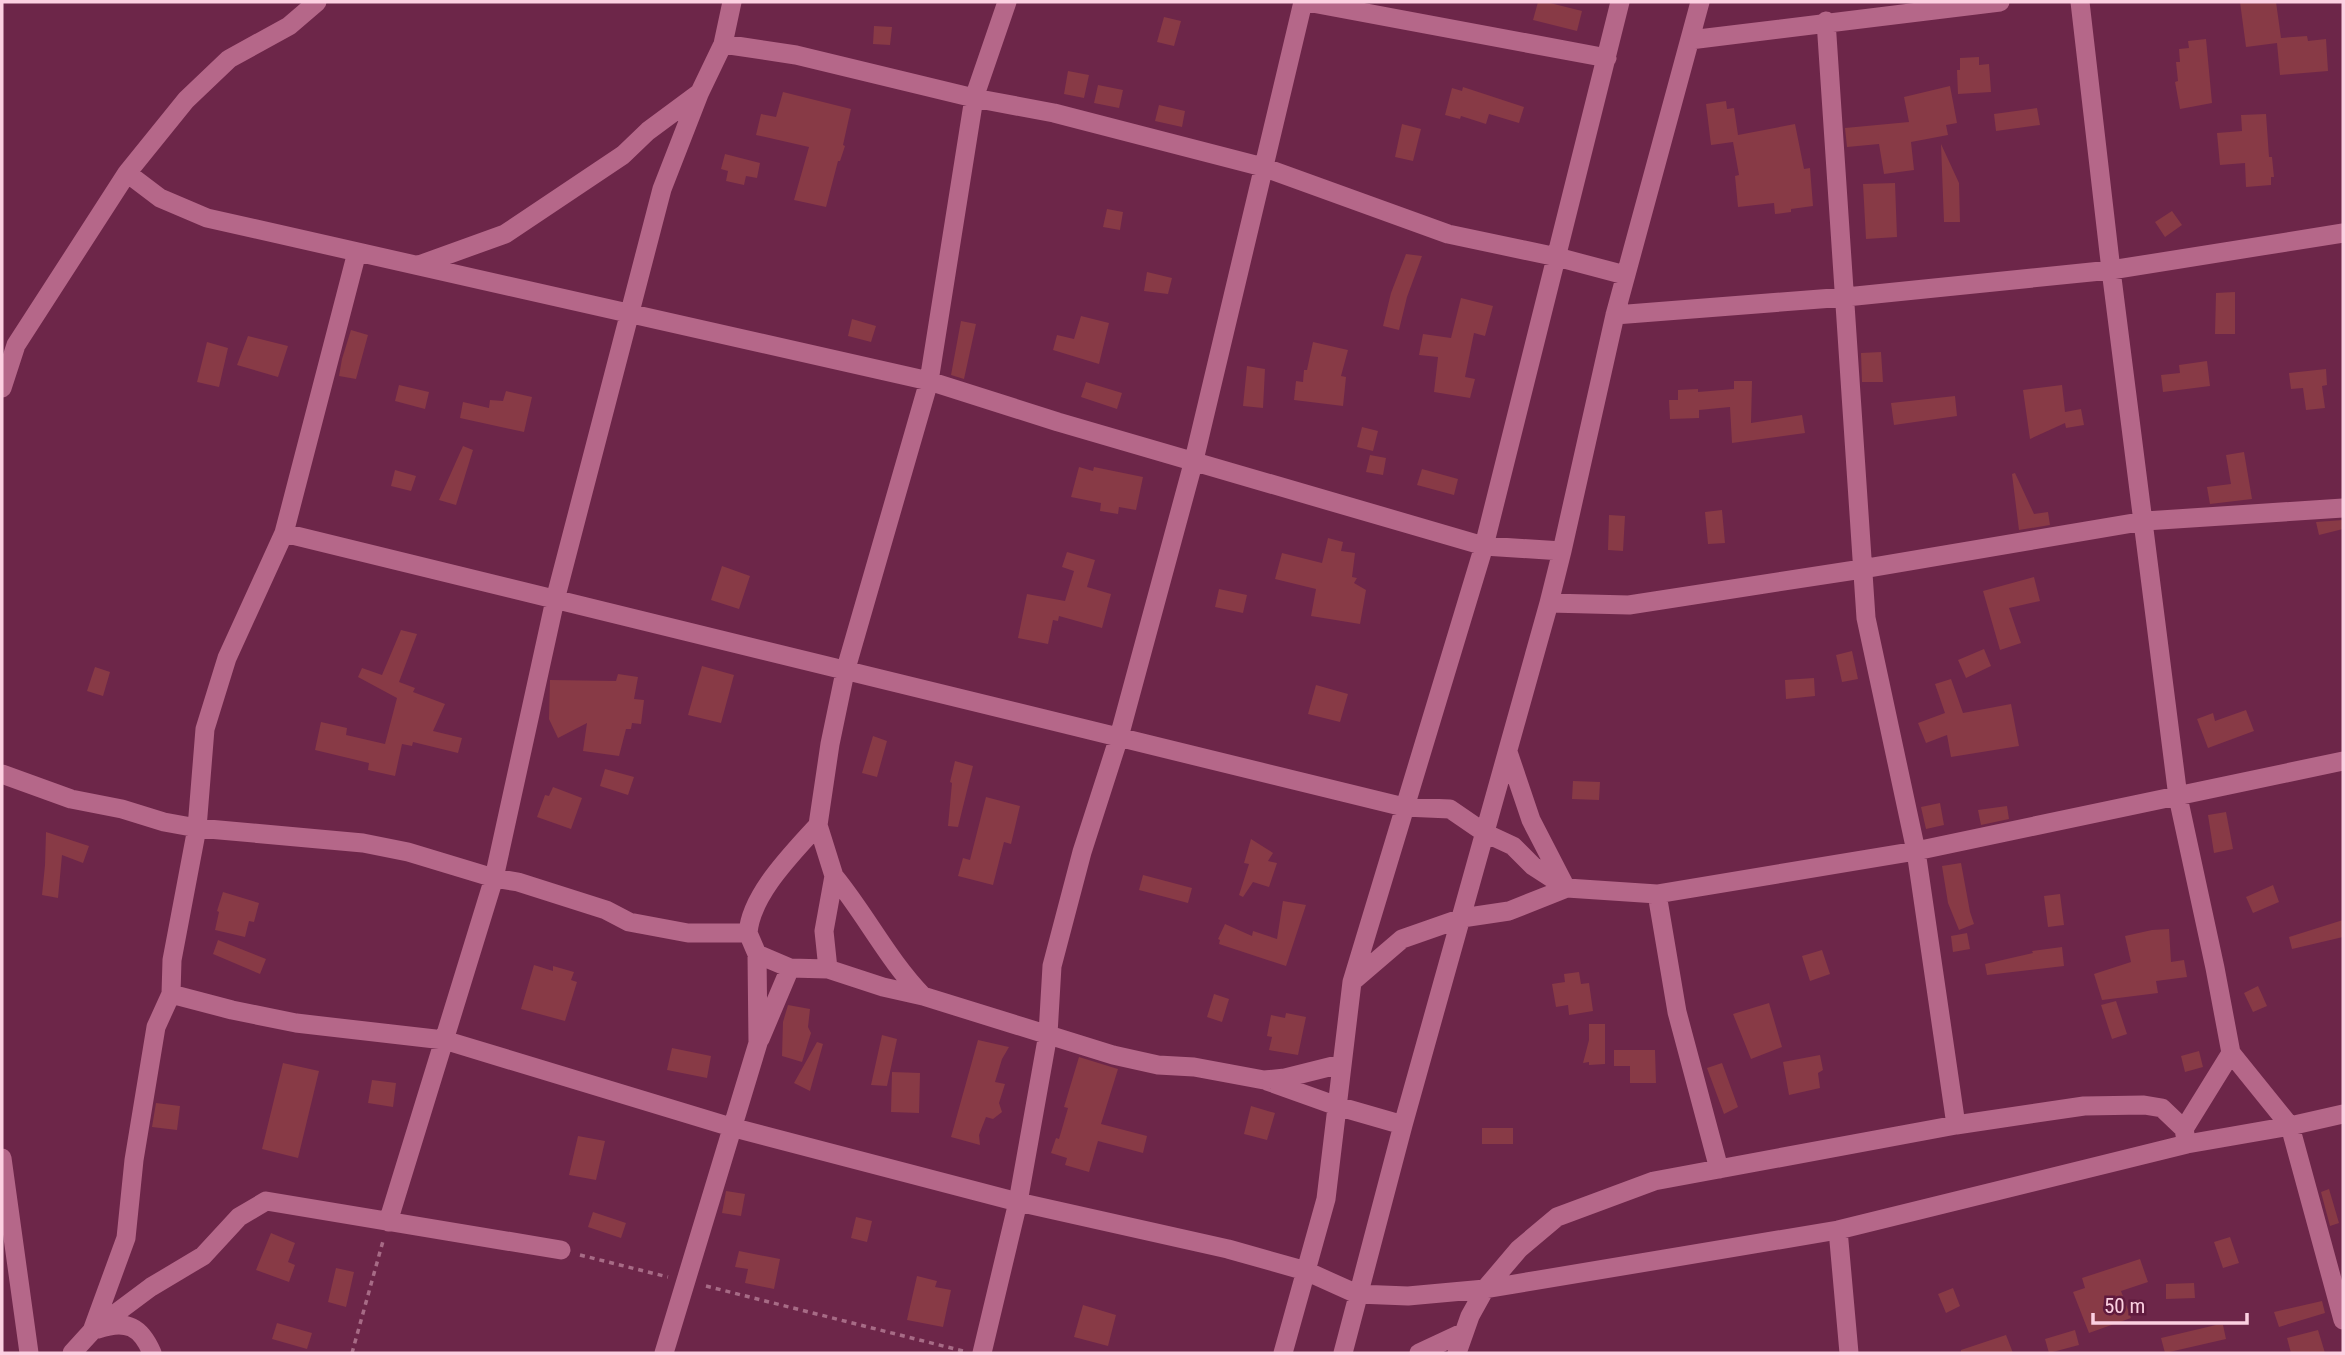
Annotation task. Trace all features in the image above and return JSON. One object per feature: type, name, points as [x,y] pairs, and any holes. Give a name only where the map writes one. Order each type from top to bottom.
[{"type":"street","points":[[2,388],[16,345],[127,173],[186,100],[229,59],[289,26],[317,2]]},
{"type":"street","points":[[388,1222],[494,878],[555,600],[662,189],[699,94],[723,44],[732,2]]},
{"type":"street","points":[[923,996],[902,975],[834,876],[818,825],[826,766],[845,672],[929,381],[974,98],[1007,2]]},
{"type":"street","points":[[982,1353],[1018,1202],[1048,1034],[1052,966],[1082,852],[1119,737],[1194,460],[1305,2],[1607,58]]},
{"type":"street","points":[[1283,1353],[1326,1199],[1352,982],[1484,546],[1620,2]]},
{"type":"street","points":[[1343,1353],[1403,1125],[1549,603],[1625,275],[1700,2]]},
{"type":"street","points":[[1690,40],[1826,21],[2000,2]]},
{"type":"street","points":[[2080,2],[2111,270],[2179,797],[2216,968],[2231,1053],[2290,1126],[2343,1320]]},
{"type":"street","points":[[1826,21],[1866,618],[1916,850],[1956,1125]]},
{"type":"street","points":[[723,44],[796,55],[974,98],[1054,113],[1263,167],[1448,234],[1558,257],[1625,275]]},
{"type":"street","points":[[416,265],[505,234],[623,155],[648,131],[699,94]]},
{"type":"street","points":[[127,173],[160,198],[206,218],[929,381],[1058,422],[1484,546],[1562,551]]},
{"type":"street","points":[[1615,315],[1846,297],[2111,270],[2343,233]]},
{"type":"street","points":[[92,1331],[125,1238],[134,1160],[156,1027],[171,993],[172,960],[197,828],[205,729],[227,659],[284,533],[357,252]]},
{"type":"street","points":[[1549,603],[1629,605],[2145,521],[2343,508]]},
{"type":"street","points":[[284,533],[1404,807],[1450,809],[1485,833],[1513,846],[1533,866],[1567,888]]},
{"type":"street","points":[[1508,752],[1531,820],[1567,888]]},
{"type":"street","points":[[1352,982],[1402,939],[1462,918],[1508,911],[1567,888],[1657,894],[1916,850],[2343,761]]},
{"type":"street","points":[[2,774],[71,799],[121,809],[164,822],[197,828],[363,843],[408,852],[606,910],[629,922],[688,933],[748,933]]},
{"type":"street","points":[[758,1043],[757,954],[748,933],[749,922],[766,887],[818,825]]},
{"type":"street","points":[[828,969],[824,931],[834,876]]},
{"type":"street","points":[[1657,894],[1677,1012],[1719,1169]]},
{"type":"street","points":[[757,954],[790,968],[828,969],[1113,1055],[1158,1065],[1194,1067],[1264,1080],[1337,1106],[1403,1125]]},
{"type":"street","points":[[664,1353],[758,1043],[790,968]]},
{"type":"street","points":[[171,993],[232,1010],[296,1023],[444,1040],[731,1127],[1018,1202],[1228,1249],[1306,1272],[1357,1294],[1408,1296],[1485,1289],[1838,1230],[2186,1137],[2290,1126],[2343,1114]]},
{"type":"street","points":[[2186,1137],[2231,1053]]},
{"type":"street","points":[[1264,1080],[1285,1078],[1341,1064]]},
{"type":"street","points":[[1457,1353],[1485,1289],[1519,1249],[1557,1217],[1654,1181],[1956,1125],[2084,1106],[2144,1105],[2162,1108],[2186,1137]]},
{"type":"street","points":[[2,1158],[29,1353]]},
{"type":"street","points":[[72,1353],[92,1331],[151,1287],[203,1256],[239,1217],[266,1201],[561,1250]]},
{"type":"street","points":[[1838,1230],[1849,1353]]},
{"type":"street","points":[[151,1287],[142,1308],[144,1335],[152,1353]]},
{"type":"street","points":[[92,1331],[110,1325],[122,1325],[144,1335]]},
{"type":"street","points":[[1419,1353],[1464,1332]]},
{"type":"path","points":[[352,1353],[388,1222]]},
{"type":"path","points":[[561,1250],[972,1353]]},
{"type":"building","points":[[1538,2],[1582,11],[1577,31],[1533,20]]},
{"type":"building","points":[[2240,2],[2276,2],[2281,38],[2307,36],[2308,41],[2326,39],[2328,71],[2280,75],[2277,43],[2246,47]]},
{"type":"building","points":[[1164,17],[1181,21],[1174,46],[1157,42]]},
{"type":"building","points":[[874,26],[892,27],[890,45],[873,44]]},
{"type":"building","points":[[2206,39],[2212,103],[2180,109],[2175,82],[2178,81],[2176,62],[2180,62],[2179,49],[2189,48],[2188,41]]},
{"type":"building","points":[[1979,57],[1979,65],[1989,64],[1991,92],[1958,94],[1957,70],[1960,70],[1960,58]]},
{"type":"building","points":[[1068,71],[1089,75],[1084,98],[1064,94]]},
{"type":"building","points":[[1098,85],[1123,90],[1119,108],[1094,103]]},
{"type":"building","points":[[1950,86],[1957,123],[1946,125],[1948,135],[1911,142],[1914,170],[1884,174],[1879,144],[1847,147],[1845,128],[1909,122],[1904,97]]},
{"type":"building","points":[[1463,87],[1524,107],[1519,123],[1489,114],[1486,124],[1461,116],[1460,119],[1445,115],[1452,88],[1462,91]]},
{"type":"building","points":[[783,92],[851,109],[843,145],[845,146],[838,161],[826,207],[794,200],[809,147],[756,135],[761,114],[776,117]]},
{"type":"building","points":[[1726,101],[1727,109],[1734,108],[1738,135],[1795,124],[1804,169],[1810,168],[1813,206],[1775,214],[1774,203],[1738,207],[1735,176],[1739,175],[1733,142],[1711,145],[1706,104]]},
{"type":"building","points":[[1159,105],[1185,111],[1182,127],[1155,121]]},
{"type":"building","points":[[2037,108],[2040,125],[1996,131],[1994,114]]},
{"type":"building","points":[[2266,114],[2269,157],[2272,157],[2274,177],[2271,177],[2271,185],[2246,187],[2245,163],[2220,165],[2217,133],[2242,131],[2241,115]]},
{"type":"building","points":[[1402,124],[1421,129],[1413,161],[1395,157]]},
{"type":"building","points":[[1941,144],[1959,183],[1960,222],[1944,222]]},
{"type":"building","points":[[725,154],[760,163],[757,178],[746,176],[744,185],[726,181],[728,171],[721,169]]},
{"type":"building","points":[[1895,183],[1897,237],[1866,239],[1863,184]]},
{"type":"building","points":[[1107,209],[1123,212],[1120,230],[1103,227]]},
{"type":"building","points":[[2172,211],[2182,225],[2165,237],[2155,222]]},
{"type":"building","points":[[1406,254],[1422,256],[1407,297],[1399,330],[1383,326],[1391,293]]},
{"type":"building","points":[[1147,272],[1172,278],[1168,294],[1144,291]]},
{"type":"building","points":[[2235,292],[2235,334],[2215,334],[2216,293]]},
{"type":"building","points":[[1461,298],[1493,306],[1485,336],[1474,333],[1465,377],[1475,379],[1470,398],[1434,392],[1438,357],[1419,355],[1423,334],[1451,338]]},
{"type":"building","points":[[1081,316],[1109,323],[1099,364],[1053,350],[1057,335],[1074,339]]},
{"type":"building","points":[[852,319],[876,326],[871,342],[848,336]]},
{"type":"building","points":[[961,321],[976,324],[964,379],[951,375]]},
{"type":"building","points":[[351,330],[368,335],[356,379],[339,376]]},
{"type":"building","points":[[248,336],[288,346],[278,377],[237,365]]},
{"type":"building","points":[[207,342],[228,348],[219,387],[197,382]]},
{"type":"building","points":[[1313,342],[1348,350],[1341,376],[1346,377],[1343,406],[1294,400],[1296,381],[1303,382]]},
{"type":"building","points":[[1881,352],[1883,382],[1862,382],[1861,353]]},
{"type":"building","points":[[2207,361],[2210,386],[2163,392],[2161,375],[2180,373],[2179,365]]},
{"type":"building","points":[[1247,366],[1265,369],[1263,408],[1243,406]]},
{"type":"building","points":[[2326,369],[2327,385],[2322,386],[2325,408],[2306,410],[2303,388],[2291,389],[2289,373]]},
{"type":"building","points":[[1734,381],[1752,381],[1751,423],[1802,415],[1805,433],[1732,443],[1730,407],[1699,410],[1699,418],[1670,419],[1669,400],[1678,400],[1678,390],[1698,389],[1698,392],[1734,389]]},
{"type":"building","points":[[1086,382],[1122,393],[1117,409],[1081,397]]},
{"type":"building","points":[[399,385],[429,392],[425,409],[395,401]]},
{"type":"building","points":[[2062,385],[2065,412],[2081,409],[2084,425],[2066,428],[2065,423],[2030,439],[2023,390]]},
{"type":"building","points":[[506,391],[532,397],[524,432],[460,418],[463,402],[489,408],[490,400],[503,401]]},
{"type":"building","points":[[1955,396],[1957,416],[1894,425],[1891,403]]},
{"type":"building","points":[[1362,427],[1378,431],[1373,451],[1357,447]]},
{"type":"building","points":[[463,446],[473,450],[456,505],[439,500]]},
{"type":"building","points":[[2244,452],[2252,499],[2210,504],[2207,487],[2231,484],[2226,455]]},
{"type":"building","points":[[1370,455],[1386,458],[1383,475],[1366,472]]},
{"type":"building","points":[[1079,467],[1093,471],[1094,467],[1143,477],[1136,510],[1119,507],[1118,514],[1100,511],[1101,503],[1071,497]]},
{"type":"building","points":[[1422,469],[1458,479],[1454,495],[1417,485]]},
{"type":"building","points":[[395,470],[416,476],[411,491],[391,486]]},
{"type":"building","points":[[2015,473],[2034,514],[2048,512],[2050,525],[2019,530],[2012,474]]},
{"type":"building","points":[[1722,510],[1725,543],[1708,544],[1705,512]]},
{"type":"building","points":[[1609,515],[1625,516],[1623,551],[1608,550]]},
{"type":"building","points":[[2343,520],[2343,529],[2319,535],[2316,522]]},
{"type":"building","points":[[1328,538],[1343,542],[1341,551],[1355,553],[1352,577],[1357,578],[1354,583],[1366,590],[1360,624],[1311,616],[1316,589],[1275,579],[1282,553],[1322,563]]},
{"type":"building","points":[[1067,552],[1095,560],[1087,587],[1111,594],[1102,628],[1059,616],[1058,621],[1053,620],[1048,644],[1018,638],[1027,594],[1065,601],[1074,571],[1062,567]]},
{"type":"building","points":[[722,566],[750,576],[739,609],[711,600]]},
{"type":"building","points":[[2034,577],[2040,601],[2009,608],[2021,643],[2000,650],[1983,591]]},
{"type":"building","points":[[1219,589],[1247,595],[1243,613],[1215,607]]},
{"type":"building","points":[[401,630],[417,634],[399,682],[415,688],[413,692],[445,704],[433,731],[462,738],[458,753],[413,742],[412,746],[402,744],[395,776],[368,770],[369,763],[315,750],[321,722],[347,728],[346,735],[385,744],[397,698],[358,677],[362,668],[382,675]]},
{"type":"building","points":[[1984,649],[1991,666],[1966,678],[1958,660]]},
{"type":"building","points":[[1852,651],[1858,679],[1842,682],[1836,655]]},
{"type":"building","points":[[702,666],[734,675],[721,723],[688,715]]},
{"type":"building","points":[[95,667],[110,672],[103,696],[87,691]]},
{"type":"building","points":[[618,674],[638,677],[634,699],[644,700],[641,724],[632,723],[631,729],[626,729],[619,756],[583,751],[587,723],[558,738],[549,719],[550,680],[616,681]]},
{"type":"building","points":[[1814,678],[1815,696],[1786,699],[1785,680]]},
{"type":"building","points":[[1951,679],[1963,713],[2011,704],[2019,746],[1951,757],[1947,735],[1926,743],[1918,723],[1945,713],[1935,684]]},
{"type":"building","points":[[1316,685],[1348,694],[1340,722],[1308,714]]},
{"type":"building","points":[[2246,710],[2254,731],[2208,748],[2197,719],[2213,713],[2215,721]]},
{"type":"building","points":[[873,736],[887,741],[877,777],[862,773]]},
{"type":"building","points":[[955,761],[973,766],[958,827],[948,826],[950,782]]},
{"type":"building","points":[[605,769],[634,777],[628,795],[600,786]]},
{"type":"building","points":[[1573,781],[1600,782],[1599,800],[1572,799]]},
{"type":"building","points":[[553,787],[582,798],[571,829],[537,817],[545,795],[549,796]]},
{"type":"building","points":[[986,797],[1020,806],[1011,844],[1004,842],[993,885],[958,876],[963,858],[970,860]]},
{"type":"building","points":[[1940,803],[1944,825],[1926,829],[1921,807]]},
{"type":"building","points":[[2007,806],[2009,819],[1981,825],[1978,810]]},
{"type":"building","points":[[2226,812],[2233,849],[2214,853],[2208,815]]},
{"type":"building","points":[[46,832],[89,846],[83,863],[62,855],[58,898],[42,895]]},
{"type":"building","points":[[1251,839],[1273,853],[1268,861],[1277,863],[1269,887],[1253,882],[1243,897],[1239,895],[1249,864],[1244,863]]},
{"type":"building","points":[[1961,863],[1974,924],[1959,930],[1948,903],[1942,866]]},
{"type":"building","points":[[1143,875],[1192,888],[1188,903],[1139,890]]},
{"type":"building","points":[[2273,885],[2279,902],[2253,913],[2246,897]]},
{"type":"building","points":[[223,892],[259,903],[254,922],[249,921],[245,937],[215,930]]},
{"type":"building","points":[[2060,894],[2064,925],[2048,927],[2044,896]]},
{"type":"building","points":[[1283,901],[1306,905],[1286,966],[1219,944],[1218,939],[1225,924],[1252,936],[1253,931],[1277,939]]},
{"type":"building","points":[[2343,920],[2343,937],[2292,949],[2289,937]]},
{"type":"building","points":[[2169,929],[2171,962],[2184,960],[2187,977],[2156,981],[2158,993],[2102,1000],[2094,974],[2131,962],[2125,936]]},
{"type":"building","points":[[1967,933],[1970,949],[1953,952],[1951,936]]},
{"type":"building","points":[[218,940],[266,959],[260,974],[213,954]]},
{"type":"building","points":[[2062,947],[2064,966],[1987,975],[1985,964],[2033,953],[2032,951]]},
{"type":"building","points":[[1822,950],[1830,974],[1810,981],[1802,956]]},
{"type":"building","points":[[534,965],[553,971],[553,966],[574,972],[571,980],[577,982],[565,1021],[521,1009]]},
{"type":"building","points":[[1579,972],[1581,984],[1589,983],[1593,1011],[1569,1015],[1568,1005],[1556,1007],[1552,984],[1565,982],[1564,974]]},
{"type":"building","points":[[2258,986],[2267,1006],[2253,1012],[2244,993]]},
{"type":"building","points":[[1214,994],[1229,999],[1222,1022],[1207,1017]]},
{"type":"building","points":[[2116,1001],[2127,1034],[2112,1039],[2101,1005]]},
{"type":"building","points":[[1769,1003],[1782,1047],[1751,1059],[1733,1014]]},
{"type":"building","points":[[788,1005],[810,1009],[808,1027],[811,1033],[802,1062],[782,1056],[783,1022]]},
{"type":"building","points":[[1286,1013],[1306,1017],[1298,1055],[1269,1050],[1272,1037],[1267,1036],[1271,1015],[1285,1018]]},
{"type":"building","points":[[1589,1024],[1605,1024],[1605,1064],[1583,1063],[1589,1040]]},
{"type":"building","points":[[882,1035],[897,1039],[887,1086],[871,1085]]},
{"type":"building","points":[[978,1040],[1009,1047],[995,1082],[1005,1084],[999,1103],[1002,1112],[993,1119],[986,1117],[979,1135],[980,1145],[951,1137]]},
{"type":"building","points":[[817,1042],[823,1044],[810,1091],[794,1083]]},
{"type":"building","points":[[672,1048],[711,1056],[707,1078],[667,1070]]},
{"type":"building","points":[[1614,1050],[1655,1050],[1656,1083],[1630,1083],[1630,1066],[1614,1066]]},
{"type":"building","points":[[2199,1051],[2203,1067],[2185,1072],[2181,1056]]},
{"type":"building","points":[[1820,1055],[1823,1070],[1818,1073],[1820,1088],[1789,1095],[1783,1062]]},
{"type":"building","points":[[1079,1057],[1118,1069],[1101,1124],[1147,1136],[1143,1153],[1098,1141],[1089,1172],[1065,1165],[1067,1158],[1051,1153],[1056,1138],[1059,1139],[1068,1108],[1064,1107]]},
{"type":"building","points":[[283,1063],[319,1071],[298,1158],[262,1149]]},
{"type":"building","points":[[1722,1063],[1738,1107],[1724,1114],[1707,1068]]},
{"type":"building","points":[[892,1072],[920,1073],[919,1113],[891,1112]]},
{"type":"building","points":[[372,1080],[396,1083],[393,1107],[368,1103]]},
{"type":"building","points":[[156,1103],[180,1106],[177,1130],[152,1127]]},
{"type":"building","points":[[1251,1106],[1275,1113],[1267,1140],[1244,1134]]},
{"type":"building","points":[[1482,1128],[1513,1128],[1513,1144],[1482,1144]]},
{"type":"building","points":[[578,1136],[605,1141],[596,1180],[569,1175]]},
{"type":"building","points":[[2329,1189],[2339,1223],[2330,1226],[2321,1192]]},
{"type":"building","points":[[726,1191],[745,1194],[741,1216],[722,1213]]},
{"type":"building","points":[[593,1212],[626,1223],[621,1238],[588,1227]]},
{"type":"building","points":[[856,1217],[872,1221],[867,1242],[851,1238]]},
{"type":"building","points":[[271,1233],[295,1243],[288,1262],[295,1265],[289,1282],[256,1270]]},
{"type":"building","points":[[2230,1237],[2239,1263],[2223,1268],[2214,1242]]},
{"type":"building","points":[[739,1251],[780,1259],[774,1289],[745,1283],[748,1269],[735,1267]]},
{"type":"building","points":[[2140,1259],[2148,1282],[2121,1291],[2131,1318],[2089,1333],[2073,1292],[2085,1288],[2082,1278]]},
{"type":"building","points":[[336,1268],[354,1272],[346,1307],[328,1302]]},
{"type":"building","points":[[917,1276],[937,1281],[935,1287],[951,1290],[943,1327],[907,1320]]},
{"type":"building","points":[[2194,1283],[2195,1298],[2166,1299],[2166,1284]]},
{"type":"building","points":[[1953,1288],[1960,1306],[1946,1313],[1938,1294]]},
{"type":"building","points":[[2322,1301],[2325,1313],[2279,1327],[2274,1312]]},
{"type":"building","points":[[1083,1305],[1116,1315],[1108,1346],[1074,1337]]},
{"type":"building","points":[[277,1323],[312,1333],[307,1349],[272,1339]]},
{"type":"building","points":[[2223,1325],[2226,1339],[2165,1353],[2161,1338]]},
{"type":"building","points":[[2075,1330],[2079,1345],[2049,1353],[2045,1339]]},
{"type":"building","points":[[2318,1330],[2325,1353],[2291,1353],[2287,1338]]},
{"type":"building","points":[[2006,1335],[2013,1353],[1961,1353],[1961,1350]]}]
